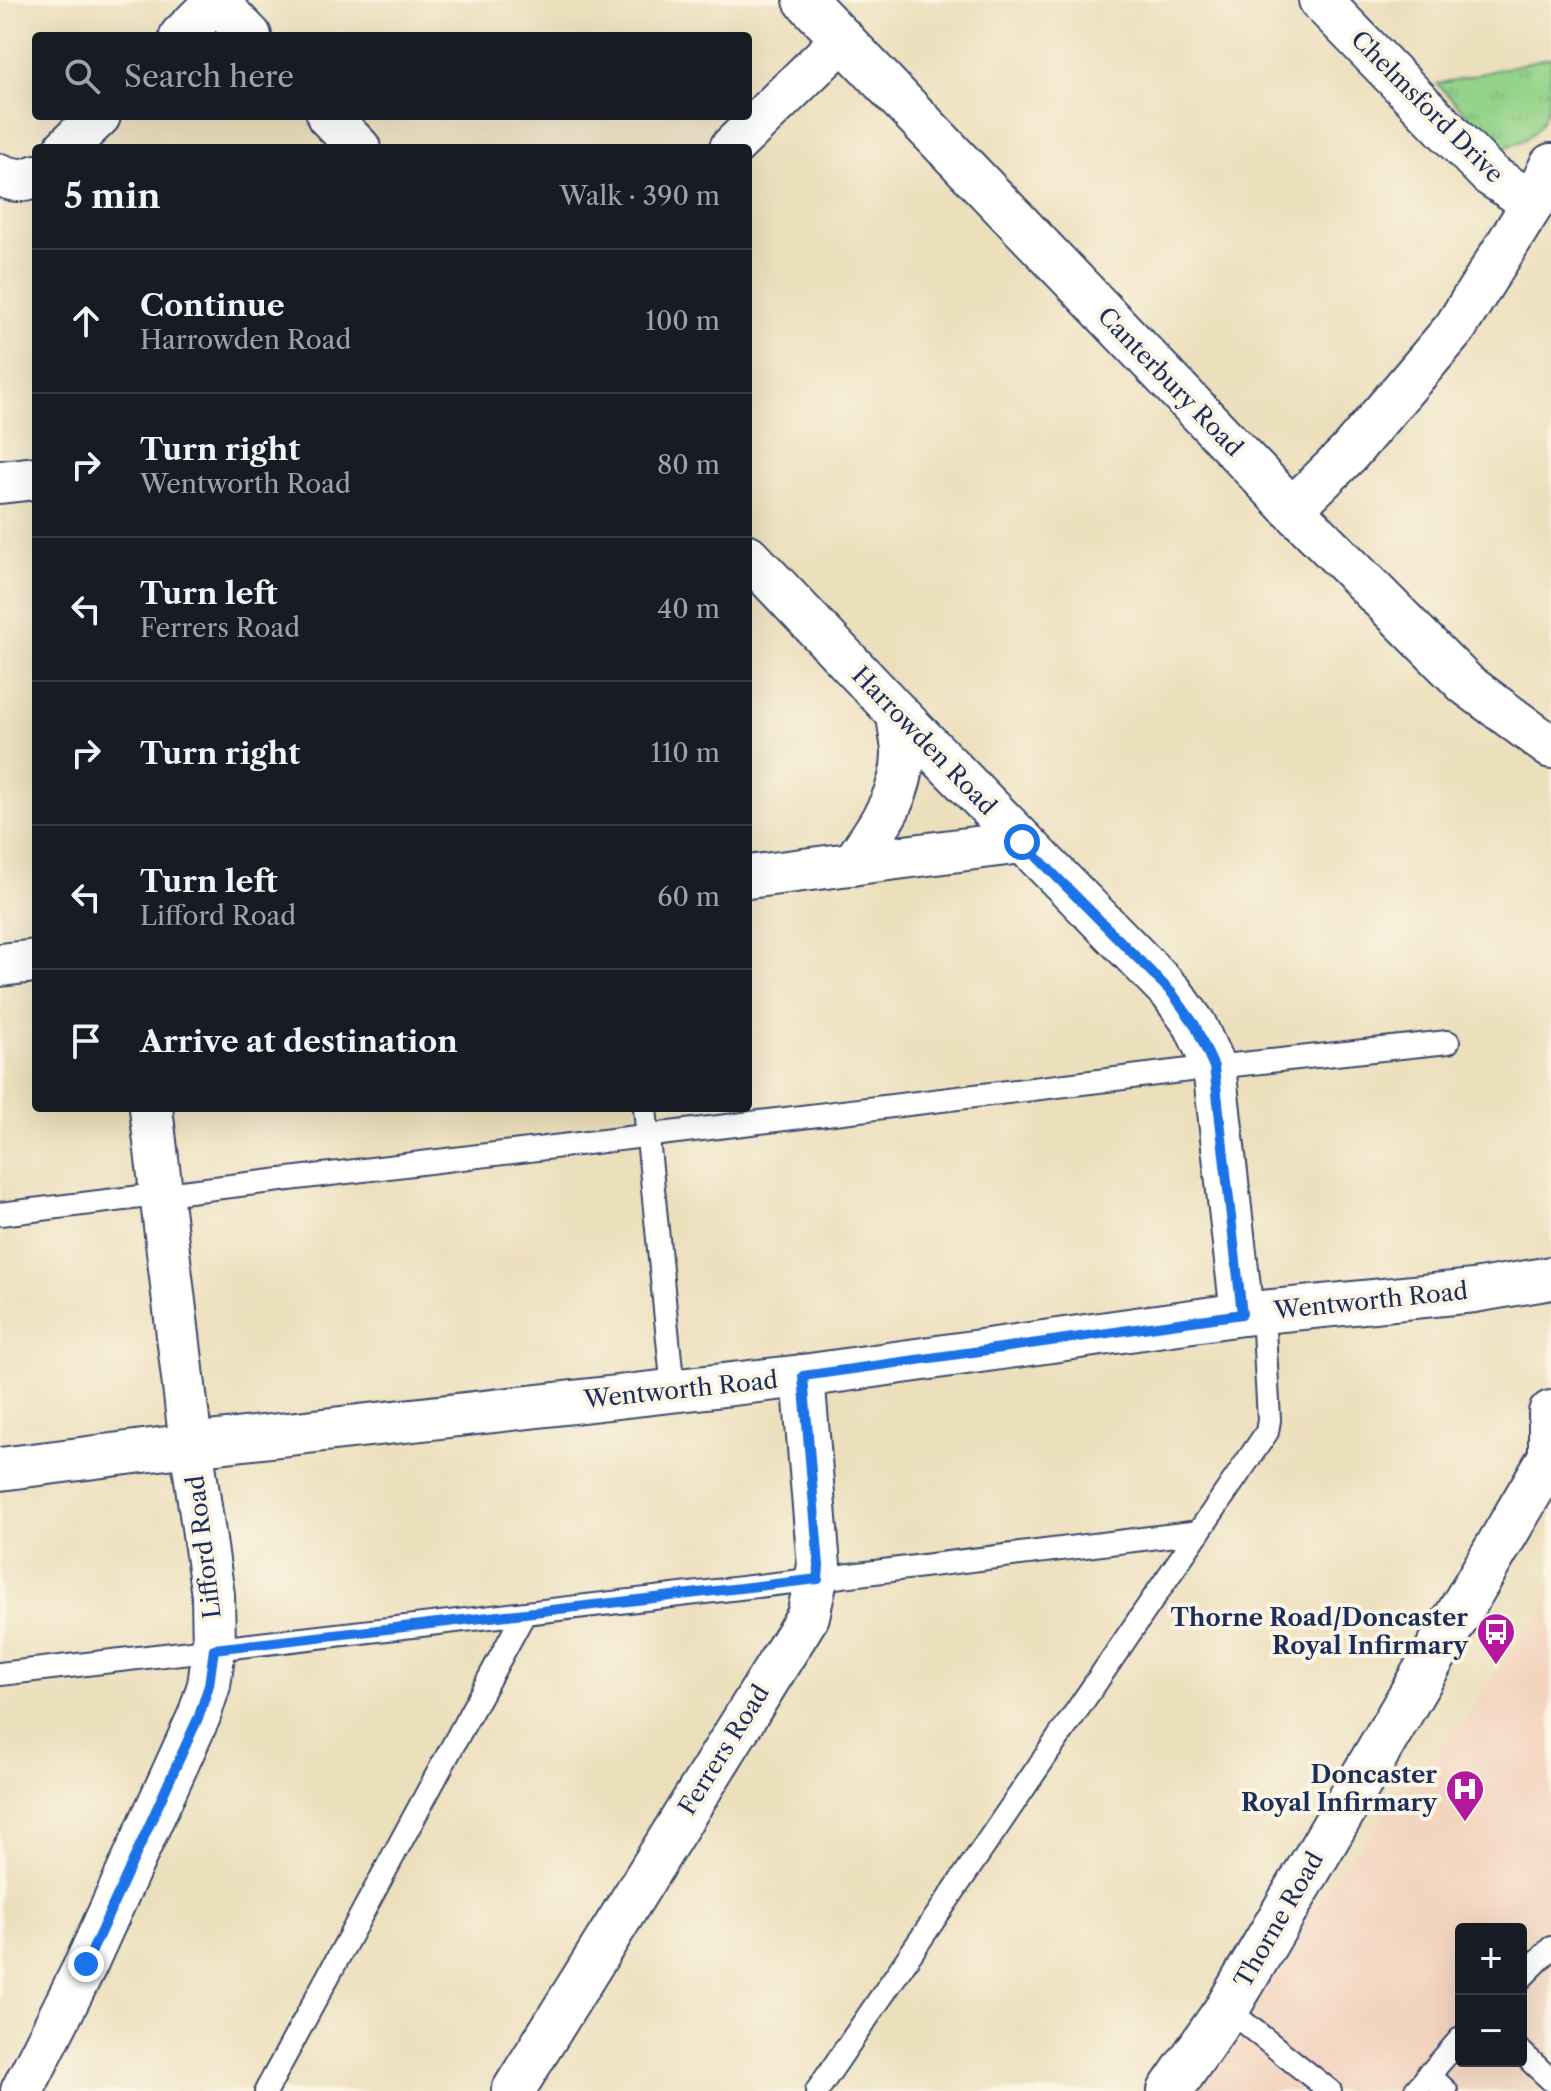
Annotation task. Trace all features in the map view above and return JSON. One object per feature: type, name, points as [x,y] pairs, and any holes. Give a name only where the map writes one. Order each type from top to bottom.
[{"type":"street","points":[[185,32],[216,0],[246,32]]},
{"type":"street","name":"Canterbury Road","points":[[805,0],[1292,509],[1466,684],[1551,747]]},
{"type":"street","name":"Chelmsford Drive","points":[[1320,0],[1490,175],[1533,203]]},
{"type":"street","points":[[735,144],[843,39]]},
{"type":"street","points":[[70,144],[95,120]]},
{"type":"street","points":[[332,120],[355,144]]},
{"type":"street","points":[[1292,509],[1349,453],[1455,328],[1533,203],[1551,165]]},
{"type":"street","points":[[0,175],[12,180],[32,178]]},
{"type":"street","points":[[0,482],[32,478]]},
{"type":"street","name":"Harrowden Road","points":[[752,560],[1022,842],[1172,993],[1195,1025],[1214,1067],[1253,1313]]},
{"type":"street","points":[[853,864],[890,809],[899,783],[903,754],[898,714]]},
{"type":"street","points":[[752,877],[1022,842]]},
{"type":"street","points":[[0,965],[32,961]]},
{"type":"street","name":"Lifford Road","points":[[22,2091],[86,1964],[199,1716],[209,1685],[214,1649],[213,1595],[191,1445],[152,1112]]},
{"type":"street","name":"Wentworth Road","points":[[0,1469],[803,1376],[1253,1313],[1474,1291],[1551,1278]]},
{"type":"street","name":"Ferrers Road","points":[[513,2091],[808,1616],[819,1566],[803,1376]]},
{"type":"street","name":"Thorne Road","points":[[1170,2091],[1227,2009],[1551,1456],[1551,1413]]},
{"type":"lane","points":[[0,1214],[1214,1067],[1448,1042]]},
{"type":"lane","points":[[645,1112],[673,1390]]},
{"type":"lane","points":[[817,2091],[1267,1432],[1269,1420],[1253,1313]]},
{"type":"lane","points":[[0,1674],[1199,1532]]},
{"type":"lane","points":[[266,2091],[524,1614]]},
{"type":"lane","points":[[1527,1972],[1551,1948]]},
{"type":"lane","points":[[1227,2009],[1330,2091]]},
{"type":"lane","points":[[1446,2091],[1422,2083],[1455,2045]]},
{"type":"lane","points":[[1527,2058],[1551,2080]]},
{"type":"shaded area","name":"Doncaster Royal Infirmary","points":[[1551,1606],[1551,2091],[1170,2091],[1227,2009],[1466,1717],[1523,1633]]},
{"type":"green space","points":[[1551,57],[1549,101],[1540,125],[1520,142],[1504,147],[1490,138],[1437,84]]},
{"type":"place","name":"Thorne Road/Doncaster Royal Infirmary","points":[[1496,1666]]},
{"type":"place","name":"Doncaster Royal Infirmary","points":[[1465,1823]]},
{"type":"route","points":[[86,1964],[199,1716],[209,1685],[214,1649],[818,1579],[803,1376],[1242,1314],[1214,1067],[1195,1025],[1172,993],[1022,842]]}]
